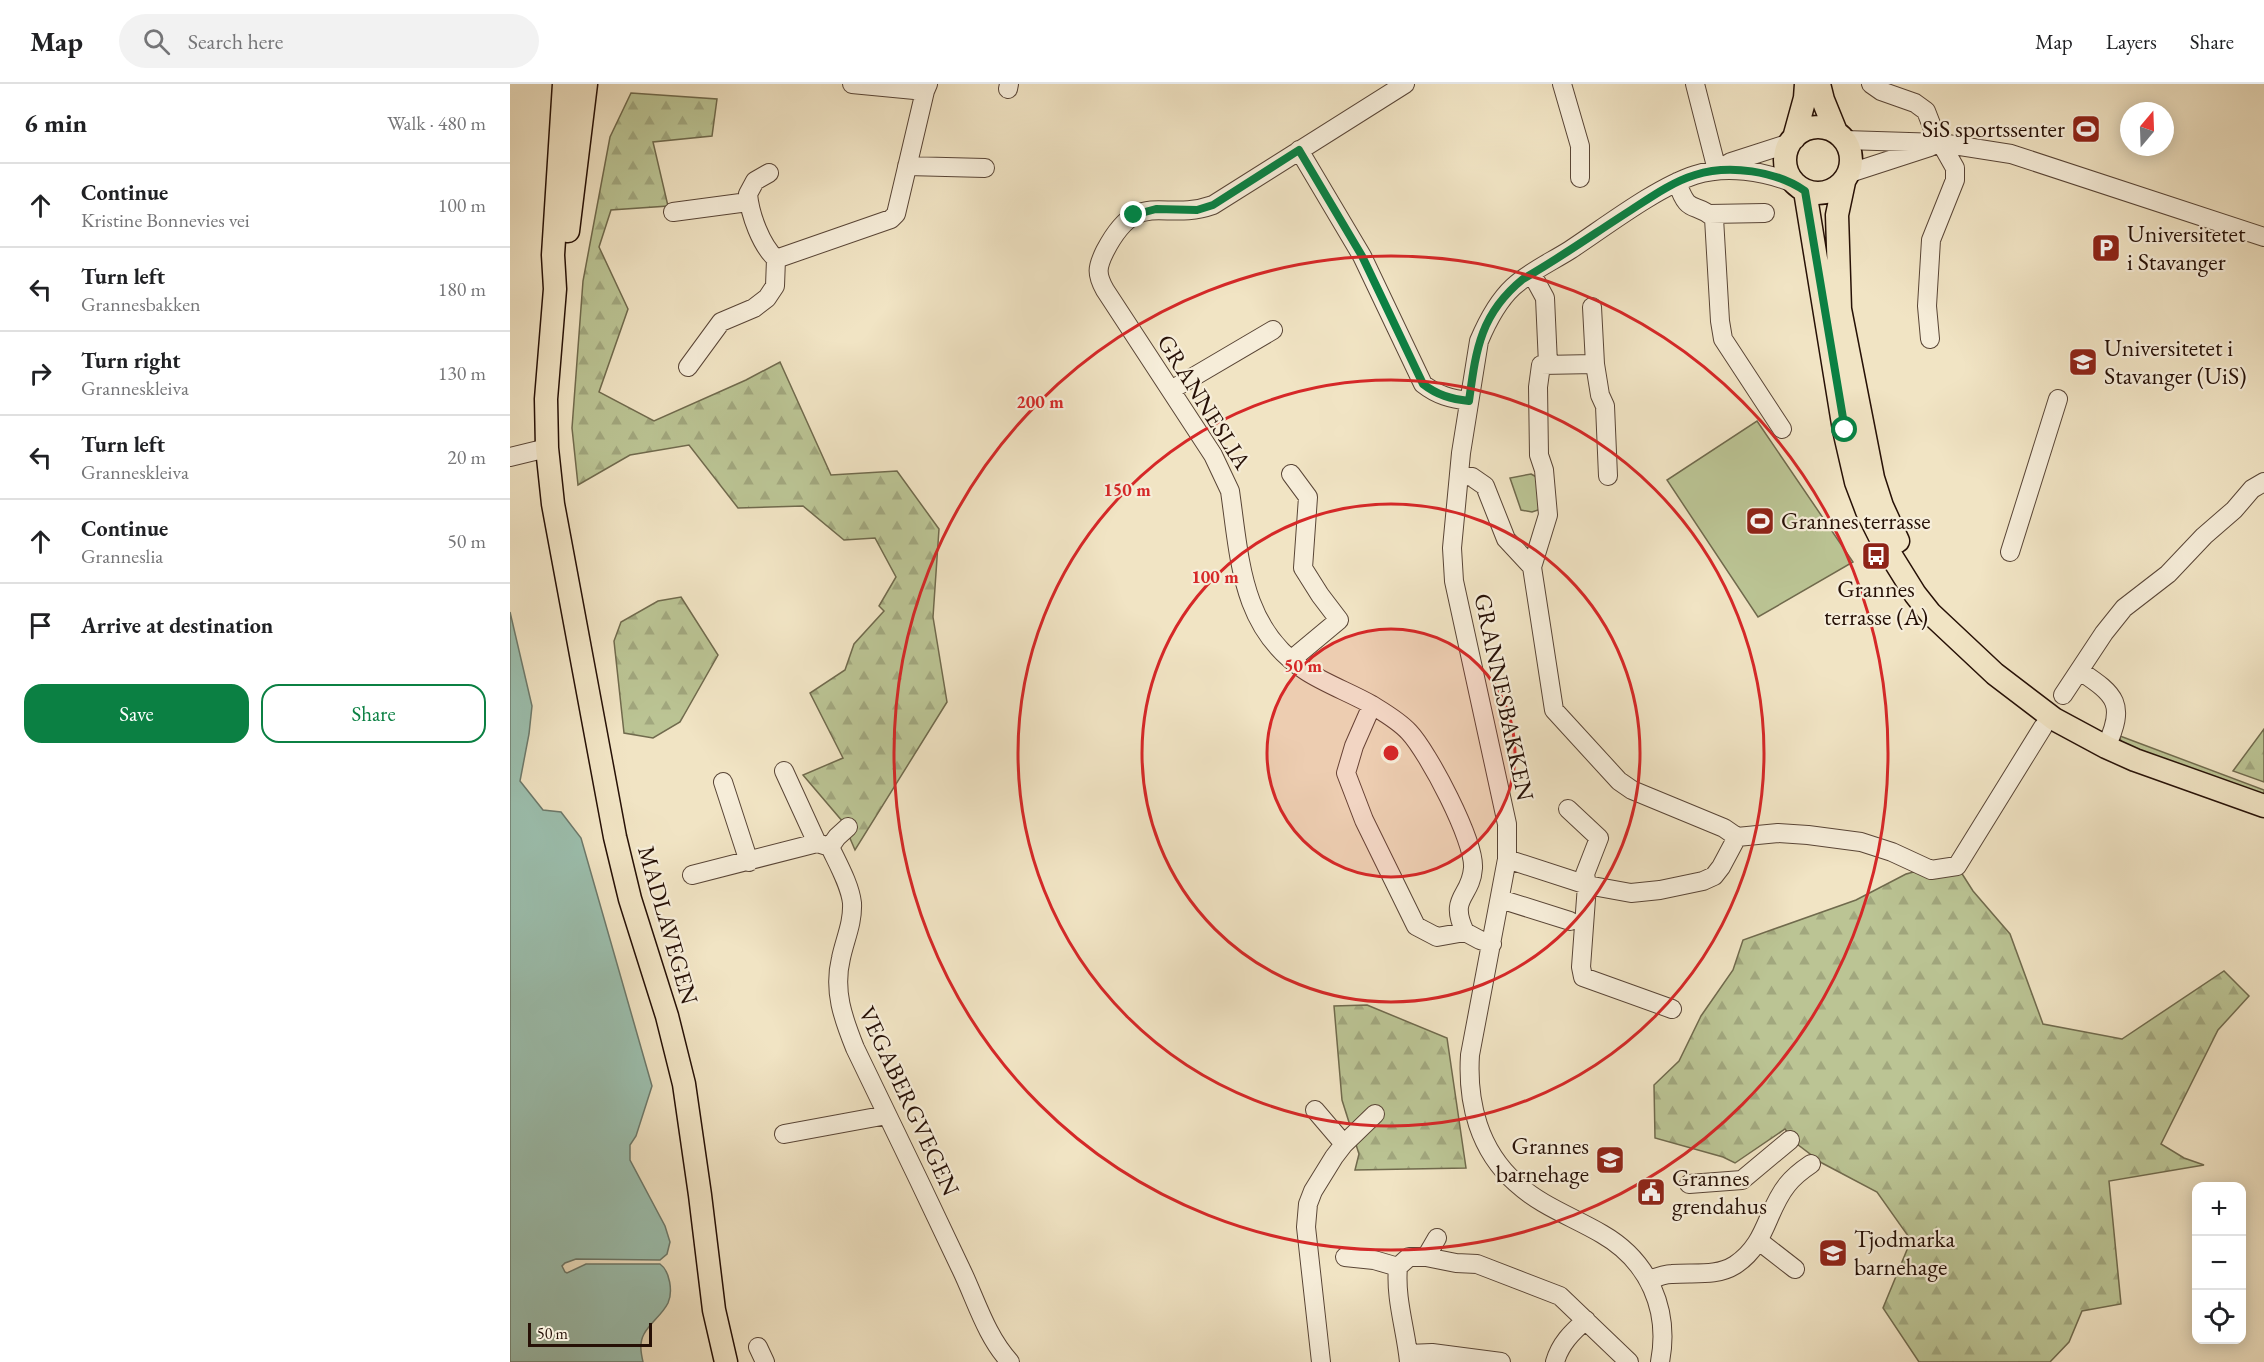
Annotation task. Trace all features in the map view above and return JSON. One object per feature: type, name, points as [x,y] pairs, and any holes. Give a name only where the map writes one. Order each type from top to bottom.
[{"type":"main road","points":[[555,288],[553,255],[564,84]]},
{"type":"main road","points":[[555,288],[564,255],[586,84]]},
{"type":"main road","points":[[1806,84],[1805,98],[1785,156],[1786,167],[1799,187],[1845,430],[1861,496],[1882,541],[1905,579],[1930,613],[1995,674],[2032,704],[2077,733],[2145,763],[2264,806]]},
{"type":"main road","points":[[1819,84],[1823,100],[1850,150],[1852,161],[1837,216],[1840,309],[1873,478],[1882,506],[1903,551],[1959,639]]},
{"type":"main road","points":[[1792,140],[1803,130],[1814,127],[1826,128],[1841,136]]},
{"type":"main road","points":[[1799,187],[1826,193],[1836,189],[1847,178]]},
{"type":"main road","name":"MADLAVEGEN","points":[[555,288],[546,399],[547,448],[553,504],[599,762],[615,837],[630,898],[667,1016],[684,1084],[714,1310],[726,1362]]},
{"type":"street","points":[[776,259],[891,219],[900,206],[926,88],[852,84]]},
{"type":"street","name":"GRANNESLIA","points":[[1405,84],[1213,205],[1197,210],[1156,209],[1134,215],[1116,232],[1099,264],[1099,280],[1213,455],[1230,491],[1244,585],[1254,613],[1274,644],[1307,672],[1372,705],[1408,731],[1422,748],[1464,832],[1472,854],[1473,867],[1459,905],[1458,916],[1465,932]]},
{"type":"street","points":[[1562,84],[1580,146],[1580,178]]},
{"type":"street","points":[[1695,84],[1717,170]]},
{"type":"street","points":[[1871,84],[1881,91],[1922,107],[1955,168],[1955,180],[1931,240],[1927,306],[1930,339]]},
{"type":"street","points":[[1841,136],[1941,143],[2011,154],[2264,237]]},
{"type":"street","name":"GRANNESBAKKEN","points":[[1717,170],[1731,162],[1792,140]]},
{"type":"street","points":[[1847,178],[1941,143]]},
{"type":"street","points":[[1299,150],[1362,256],[1423,384],[1434,392],[1454,400],[1469,401]]},
{"type":"street","points":[[907,166],[985,168]]},
{"type":"street","name":"GRANNESBAKKEN","points":[[1660,1362],[1663,1344],[1662,1317],[1650,1280],[1628,1254],[1605,1235],[1540,1202],[1516,1184],[1497,1163],[1482,1138],[1474,1112],[1469,1076],[1470,1055],[1507,859],[1507,824],[1454,581],[1452,548],[1459,474],[1479,341],[1486,324],[1512,288],[1677,182],[1695,175],[1717,170],[1760,172],[1775,175],[1799,187]]},
{"type":"street","points":[[688,367],[722,322],[754,308],[767,298],[775,286],[776,259],[766,248],[748,202],[751,185],[770,173]]},
{"type":"street","points":[[1677,182],[1687,204],[1714,218],[1720,321],[1719,349],[1736,356],[1782,429]]},
{"type":"street","points":[[673,212],[748,202]]},
{"type":"street","points":[[1709,214],[1765,213]]},
{"type":"street","points":[[1532,274],[1545,298],[1548,364]]},
{"type":"street","points":[[1592,307],[1595,364],[1600,395],[1605,406],[1608,476]]},
{"type":"street","points":[[1171,390],[1273,330]]},
{"type":"street","points":[[1595,364],[1548,364],[1541,365],[1539,369],[1537,420],[1539,455],[1547,490],[1548,521],[1532,567],[1554,710],[1619,781],[1632,790],[1724,828],[1737,837],[1778,833],[1861,842],[1892,852],[1931,870],[1957,866],[2043,727]]},
{"type":"street","points":[[2010,552],[2058,399]]},
{"type":"street","points":[[510,457],[547,448]]},
{"type":"street","points":[[1291,474],[1308,497],[1303,568],[1339,620],[1291,660]]},
{"type":"street","points":[[1459,474],[1472,477],[1485,486],[1506,539],[1532,567]]},
{"type":"street","points":[[2063,695],[2104,633],[2124,608],[2168,574],[2204,536],[2234,510],[2252,489],[2264,482]]},
{"type":"street","points":[[2080,671],[2108,691],[2115,704],[2116,720],[2106,747]]},
{"type":"street","points":[[1372,705],[1348,762],[1346,773],[1349,784],[1416,926],[1437,937],[1465,932],[1492,944]]},
{"type":"street","name":"VEGABERGVEGEN","points":[[784,771],[852,902],[851,925],[837,983],[841,1012],[855,1048],[987,1327],[998,1349],[1010,1362]]},
{"type":"street","points":[[723,782],[749,862]]},
{"type":"street","points":[[1568,809],[1599,838],[1585,874],[1587,885],[1581,967],[1583,977],[1672,1009]]},
{"type":"street","points":[[692,875],[824,845],[848,827]]},
{"type":"street","points":[[1507,859],[1587,885],[1631,892],[1660,890],[1703,881],[1714,876],[1737,837]]},
{"type":"street","points":[[1500,899],[1570,921]]},
{"type":"street","points":[[1315,1110],[1344,1144]]},
{"type":"street","points":[[1321,1362],[1306,1217],[1308,1204],[1313,1191],[1344,1144],[1375,1114]]},
{"type":"street","points":[[784,1134],[887,1115]]},
{"type":"street","points":[[1689,1184],[1742,1180],[1790,1140]]},
{"type":"street","points":[[1772,1154],[1795,1174]]},
{"type":"street","points":[[1650,1280],[1669,1274],[1704,1274],[1734,1265],[1759,1241],[1776,1203],[1795,1174],[1811,1164]]},
{"type":"street","points":[[1426,1257],[1437,1238]]},
{"type":"street","points":[[1759,1241],[1795,1269]]},
{"type":"street","points":[[1346,1257],[1374,1260],[1398,1267]]},
{"type":"street","points":[[1501,1362],[1432,1353],[1409,1358],[1397,1279],[1398,1267],[1409,1257],[1477,1264],[1560,1296],[1629,1362]]},
{"type":"street","points":[[1555,1362],[1558,1350],[1572,1332],[1586,1320]]},
{"type":"green space","points":[[631,93],[717,99],[712,136],[653,142],[668,206],[611,210],[599,247],[628,309],[599,392],[654,421],[746,380],[780,362],[831,475],[897,471],[939,529],[933,617],[947,702],[855,850],[843,822],[803,775],[843,758],[810,693],[845,670],[854,644],[884,611],[879,606],[896,577],[875,538],[844,540],[803,506],[738,508],[689,445],[630,455],[578,485],[572,428],[583,281],[610,137]]},
{"type":"green space","name":"Grannes terrasse","points":[[1757,421],[1853,562],[1758,617],[1667,480]]},
{"type":"green space","points":[[1531,474],[1542,480],[1544,508],[1532,512],[1521,510],[1510,478]]},
{"type":"green space","points":[[681,597],[718,655],[680,722],[653,738],[624,733],[614,641],[621,622],[658,601]]},
{"type":"green space","points":[[2264,729],[2264,782],[2233,771]]},
{"type":"green space","points":[[2120,736],[2264,790],[2264,797],[2121,743]]},
{"type":"green space","points":[[1959,869],[1973,891],[2010,934],[2043,1024],[2122,1039],[2224,971],[2249,996],[2218,1030],[2161,1144],[2184,1158],[2204,1165],[2109,1181],[2121,1304],[2082,1311],[2069,1342],[2050,1362],[1919,1362],[1883,1308],[1911,1240],[1877,1192],[1822,1163],[1797,1144],[1785,1129],[1735,1163],[1723,1157],[1655,1138],[1654,1085],[1679,1061],[1701,1016],[1733,970],[1743,940],[1856,900],[1906,874],[1921,870]]},
{"type":"green space","points":[[1367,1005],[1447,1038],[1466,1168],[1355,1170],[1359,1154],[1342,1100],[1334,1006]]},
{"type":"shaded area","points":[[510,612],[532,706],[520,781],[543,810],[561,812],[581,838],[652,1086],[636,1136],[630,1145],[630,1160],[665,1226],[670,1242],[667,1254],[660,1260],[576,1259],[562,1266],[567,1273],[586,1264],[660,1264],[663,1267],[670,1282],[670,1298],[642,1337],[643,1362],[510,1362]]},
{"type":"place","name":"SiS sportssenter","points":[[2086,129]]},
{"type":"place","name":"Universitetet i Stavanger","points":[[2106,248]]},
{"type":"place","name":"Universitetet i Stavanger (UiS)","points":[[2083,362]]},
{"type":"place","name":"Grannes terrasse","points":[[1760,521]]},
{"type":"place","name":"Grannes terrasse (A)","points":[[1876,556]]},
{"type":"place","name":"Grannes barnehage","points":[[1610,1160]]},
{"type":"place","name":"Grannes grendahus","points":[[1651,1192]]},
{"type":"place","name":"Tjodmarka barnehage","points":[[1833,1253]]},
{"type":"route","points":[[1134,215],[1148,210],[1197,210],[1213,205],[1299,150],[1331,200],[1362,256],[1423,384],[1434,392],[1454,400],[1469,401],[1474,361],[1486,324],[1512,288],[1523,279],[1677,182],[1717,170],[1775,175],[1805,191],[1845,430]]}]
